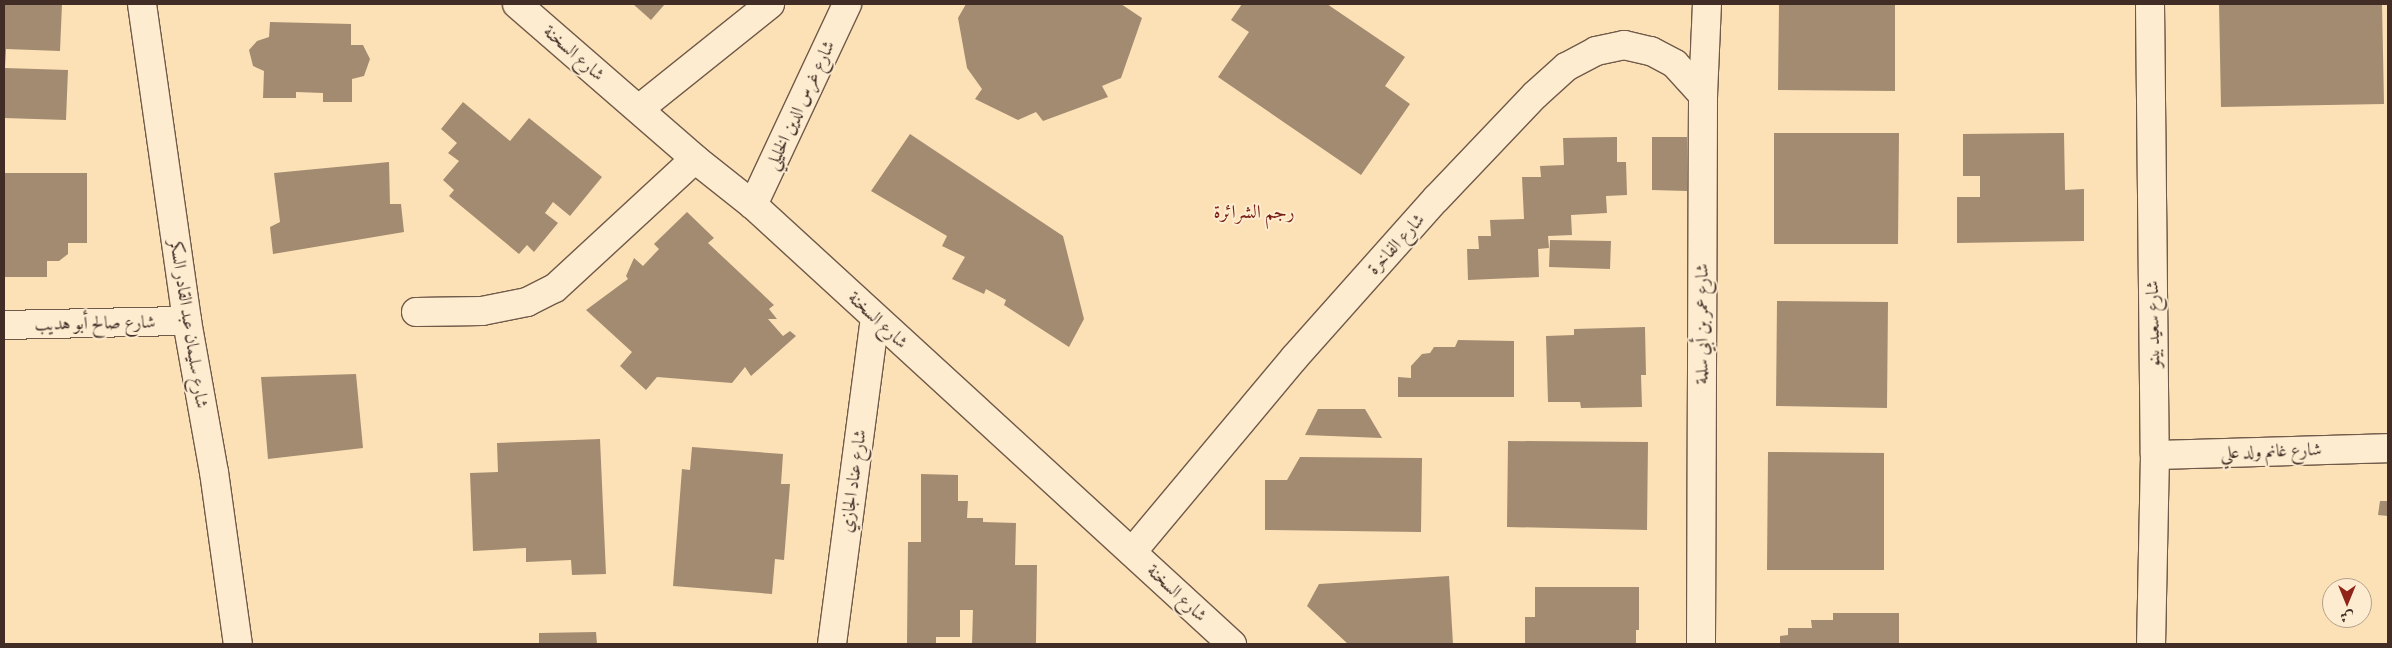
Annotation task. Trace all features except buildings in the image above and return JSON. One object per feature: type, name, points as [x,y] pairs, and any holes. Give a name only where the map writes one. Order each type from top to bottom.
[{"type":"street","name":"شارع سليمان عبد القادر السكر","points":[[142,4],[187,321],[214,472],[238,644]]},
{"type":"street","name":"شارع السخنة","points":[[517,4],[695,158],[753,205],[1065,493],[1232,644]]},
{"type":"street","points":[[639,109],[770,4]]},
{"type":"street","name":"شارع غرس الدين الخليلي","points":[[753,205],[847,4]]},
{"type":"street","name":"شارع عمر بن أبي سلمة","points":[[1701,644],[1703,95],[1707,4]]},
{"type":"street","name":"شارع سعيد بينو","points":[[2150,4],[2155,455],[2151,644]]},
{"type":"street","name":"شارع الفاخرة","points":[[1132,552],[1296,357],[1430,206],[1535,94],[1566,67],[1596,51],[1624,45],[1651,51],[1675,64],[1703,95]]},
{"type":"street","points":[[416,312],[482,311],[527,302],[555,288],[695,158]]},
{"type":"street","name":"شارع عناد الجازي","points":[[832,644],[875,318]]},
{"type":"street","name":"شارع صالح أبو هديب","points":[[4,325],[187,321]]},
{"type":"street","name":"شارع غانم ولد علي","points":[[2155,455],[2388,448]]},
{"type":"district","name":"رجم الشرائرة","points":[[1254,212]]}]
